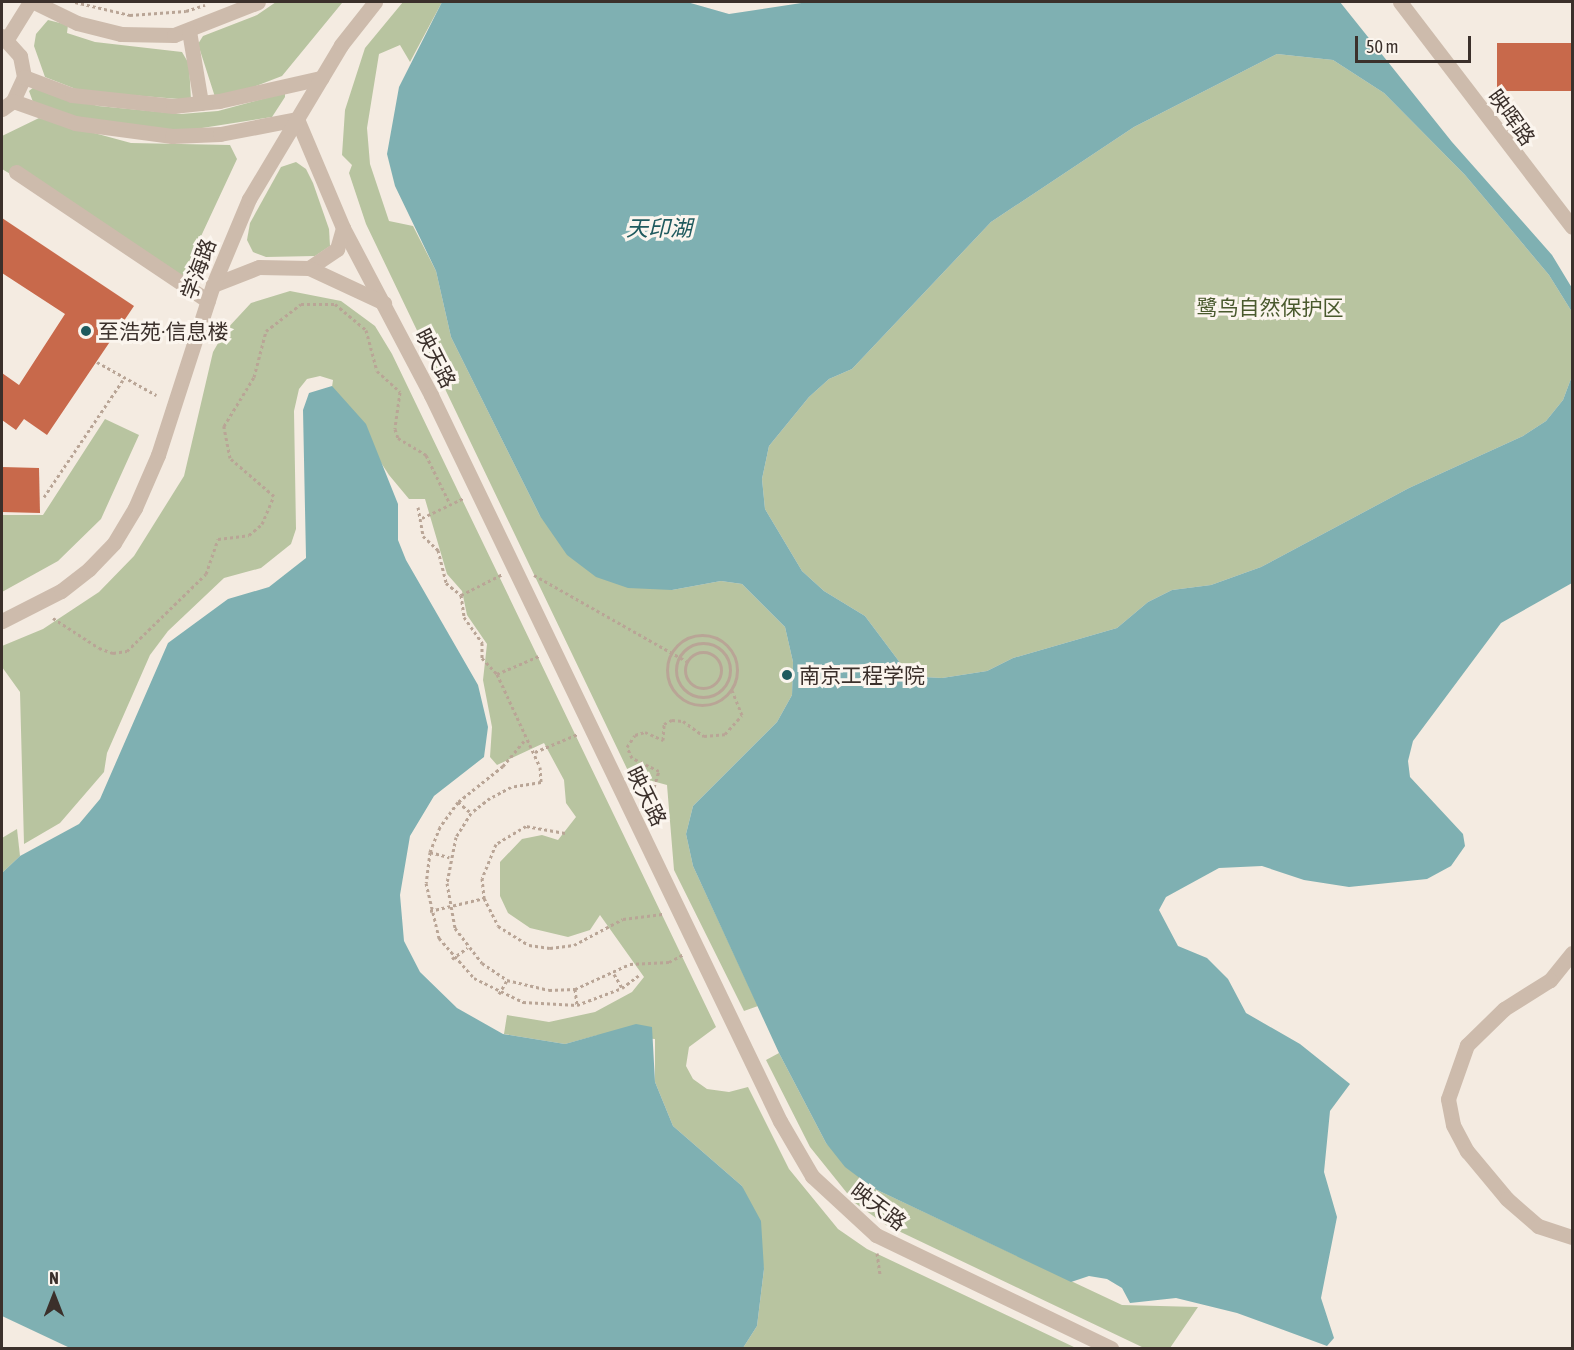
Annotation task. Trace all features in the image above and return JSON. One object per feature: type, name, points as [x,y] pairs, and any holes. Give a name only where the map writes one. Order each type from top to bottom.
[{"type":"street","points":[[258,2],[189,31],[121,34],[77,23],[32,2],[4,38],[21,56],[24,77],[7,105],[75,123],[172,135],[220,134],[297,119]]},
{"type":"street","name":"学海路","points":[[2,621],[61,591],[114,543],[158,455],[213,285],[249,199],[321,78],[375,2]]},
{"type":"street","name":"映晖路","points":[[1400,2],[1572,226]]},
{"type":"street","points":[[189,31],[201,103]]},
{"type":"street","points":[[24,77],[72,95],[173,106],[201,103],[321,78]]},
{"type":"street","name":"映天路","points":[[297,119],[343,228],[384,303],[754,1066],[812,1176],[876,1235],[1111,1348]]},
{"type":"street","points":[[16,172],[208,301]]},
{"type":"street","points":[[309,268],[337,249],[343,228]]},
{"type":"street","points":[[213,285],[260,267],[309,268],[384,303]]},
{"type":"street","points":[[1572,953],[1550,980],[1504,1009],[1467,1045],[1448,1099],[1451,1119],[1467,1151],[1507,1199],[1538,1226],[1572,1237]]},
{"type":"path","points":[[75,2],[96,10],[157,15],[215,2]]},
{"type":"path","points":[[52,618],[99,648],[113,653],[127,651],[206,574],[218,539],[249,535],[262,524],[274,496],[230,458],[224,426],[254,377],[266,331],[300,304],[335,304],[366,330],[377,371],[400,392],[395,429],[398,438],[426,455],[450,504]]},
{"type":"path","points":[[97,362],[123,380],[156,395]]},
{"type":"path","points":[[44,497],[123,380]]},
{"type":"path","points":[[422,518],[467,496]]},
{"type":"path","points":[[418,507],[422,518],[423,536],[438,550],[446,583],[461,595],[464,617],[482,643],[482,658],[497,675],[524,741],[535,752],[541,783],[511,787],[471,813],[449,857],[448,907],[467,948],[507,980],[549,990],[575,989],[614,974],[630,964],[669,962],[687,953]]},
{"type":"path","points":[[526,570],[686,661]]},
{"type":"path","points":[[461,595],[504,574]]},
{"type":"path","points":[[635,796],[654,787],[659,778],[657,766],[637,762],[628,753],[635,735],[645,732],[663,740],[664,724],[672,720],[683,721],[704,736],[725,734],[742,715],[732,690],[735,657],[721,640],[699,635],[671,652],[667,675],[678,697],[694,705],[713,704],[732,690]]},
{"type":"path","points":[[694,644],[714,645],[728,659],[729,679],[716,694],[696,696],[680,685],[676,666],[679,657],[694,644]]},
{"type":"path","points":[[698,652],[713,654],[721,667],[717,681],[696,687],[685,676],[686,661],[698,652]]},
{"type":"path","points":[[497,675],[543,654]]},
{"type":"path","points":[[535,752],[581,733]]},
{"type":"path","points":[[524,741],[503,766],[458,802],[429,852],[429,911],[452,959],[499,994],[549,1006],[577,1005],[622,988],[639,975]]},
{"type":"path","points":[[458,802],[471,813]]},
{"type":"path","points":[[565,833],[542,825],[508,833],[486,861],[484,898],[498,926],[511,936],[550,948],[583,942],[623,919],[668,914]]},
{"type":"path","points":[[429,852],[449,857]]},
{"type":"path","points":[[429,911],[484,898]]},
{"type":"path","points":[[452,959],[467,948]]},
{"type":"path","points":[[614,974],[622,988]]},
{"type":"path","points":[[499,994],[507,980]]},
{"type":"path","points":[[575,989],[577,1005]]},
{"type":"path","points":[[876,1248],[880,1275]]},
{"type":"green space","points":[[276,2],[342,3],[282,76],[230,96],[215,97],[198,44],[203,36],[257,15]]},
{"type":"green space","points":[[403,2],[442,2],[410,62],[400,45],[379,54],[367,128],[370,164],[389,221],[413,226],[436,271],[451,337],[540,516],[672,590],[721,581],[742,584],[785,627],[793,662],[792,695],[777,722],[693,806],[686,834],[693,866],[758,1006],[744,1011],[674,870],[667,785],[630,775],[366,224],[349,173],[352,165],[342,155],[345,110],[365,48]]},
{"type":"green space","points":[[48,20],[68,25],[67,33],[95,42],[182,52],[189,64],[191,100],[81,91],[45,77],[34,46],[36,34]]},
{"type":"green space","name":"鹭鸟自然保护区","points":[[1277,54],[1333,60],[1384,93],[1465,175],[1549,275],[1572,312],[1572,376],[1563,400],[1546,421],[1523,436],[1409,488],[1261,567],[1211,585],[1172,590],[1148,602],[1117,628],[1013,658],[987,671],[942,678],[923,677],[904,668],[865,616],[824,591],[802,571],[765,509],[762,479],[769,446],[809,397],[829,379],[852,369],[991,222],[1134,127]]},
{"type":"green space","points":[[34,87],[98,106],[181,114],[218,111],[285,93],[285,97],[272,117],[183,131],[90,122],[33,102],[29,91]]},
{"type":"green space","points":[[39,118],[131,143],[230,145],[237,159],[182,277],[2,169],[2,136]]},
{"type":"green space","points":[[296,162],[306,169],[313,183],[329,229],[330,246],[315,256],[266,257],[253,252],[247,240],[250,223],[281,167]]},
{"type":"green space","points":[[290,291],[341,301],[375,326],[392,354],[716,1027],[689,1047],[686,1066],[693,1079],[707,1089],[729,1092],[748,1087],[789,1169],[838,1229],[867,1249],[1076,1348],[743,1348],[757,1326],[764,1269],[742,1186],[673,1126],[655,1082],[655,1039],[598,1035],[565,1044],[504,1034],[507,1015],[549,1022],[595,1012],[632,992],[644,977],[600,915],[590,930],[568,937],[530,928],[508,913],[500,896],[500,862],[522,839],[542,835],[558,840],[576,817],[566,803],[564,780],[544,743],[497,765],[490,757],[492,727],[483,680],[487,644],[467,615],[462,591],[447,574],[425,499],[409,499],[389,475],[332,387],[333,380],[320,376],[307,379],[299,389],[294,411],[296,529],[291,544],[261,568],[224,578],[168,631],[150,655],[107,753],[104,772],[60,823],[24,844],[20,692],[2,667],[2,646],[43,629],[99,592],[134,556],[184,476],[213,352],[225,331],[251,303]]},
{"type":"green space","points":[[105,419],[139,435],[101,519],[58,561],[2,592],[2,515],[43,515]]},
{"type":"green space","points":[[17,829],[20,856],[2,873],[2,838]]},
{"type":"green space","points":[[779,1053],[826,1143],[873,1188],[1122,1305],[1198,1307],[1170,1348],[1144,1348],[886,1225],[855,1203],[810,1147],[766,1060]]},
{"type":"water","name":"天印湖","points":[[442,2],[687,2],[729,14],[808,2],[1340,2],[1452,142],[1552,255],[1572,288],[1572,312],[1549,275],[1465,175],[1384,93],[1333,60],[1277,54],[1134,127],[991,222],[852,369],[829,379],[809,397],[769,446],[762,479],[765,509],[802,571],[824,591],[865,616],[904,668],[923,677],[942,678],[987,671],[1013,658],[1117,628],[1148,602],[1172,590],[1211,585],[1261,567],[1409,488],[1523,436],[1546,421],[1563,400],[1572,376],[1572,583],[1501,623],[1413,741],[1408,761],[1410,777],[1463,834],[1465,846],[1451,866],[1427,879],[1349,887],[1304,880],[1262,866],[1219,868],[1166,897],[1159,910],[1178,946],[1207,958],[1228,979],[1246,1013],[1300,1044],[1350,1084],[1330,1111],[1324,1172],[1337,1217],[1321,1298],[1334,1338],[1327,1346],[1237,1313],[1176,1298],[1130,1303],[1122,1288],[1107,1279],[1089,1276],[1071,1282],[873,1188],[845,1167],[826,1143],[779,1053],[693,866],[686,834],[693,806],[777,722],[792,695],[793,662],[785,627],[742,584],[721,581],[672,590],[628,588],[596,577],[567,555],[540,516],[451,337],[436,271],[395,186],[387,154],[399,87]]},
{"type":"water","points":[[332,386],[366,424],[398,504],[398,540],[406,560],[478,685],[488,727],[484,757],[434,796],[410,836],[400,895],[404,941],[420,972],[457,1008],[503,1034],[565,1044],[636,1024],[652,1027],[655,1082],[673,1126],[742,1186],[761,1221],[764,1269],[757,1326],[743,1348],[70,1348],[2,1316],[2,873],[20,856],[79,824],[100,799],[168,643],[228,599],[269,587],[306,558],[303,410],[309,393]]},
{"type":"building","points":[[1497,43],[1572,43],[1572,91],[1497,91]]},
{"type":"building","name":"至浩苑·信息楼","points":[[2,218],[134,306],[47,435],[24,419],[16,430],[2,420],[2,373],[19,385],[65,314],[2,273]]},
{"type":"building","points":[[2,467],[39,468],[40,513],[2,512]]},
{"type":"place","name":"至浩苑·信息楼","points":[[86,331]]},
{"type":"place","name":"南京工程学院","points":[[787,675]]}]
